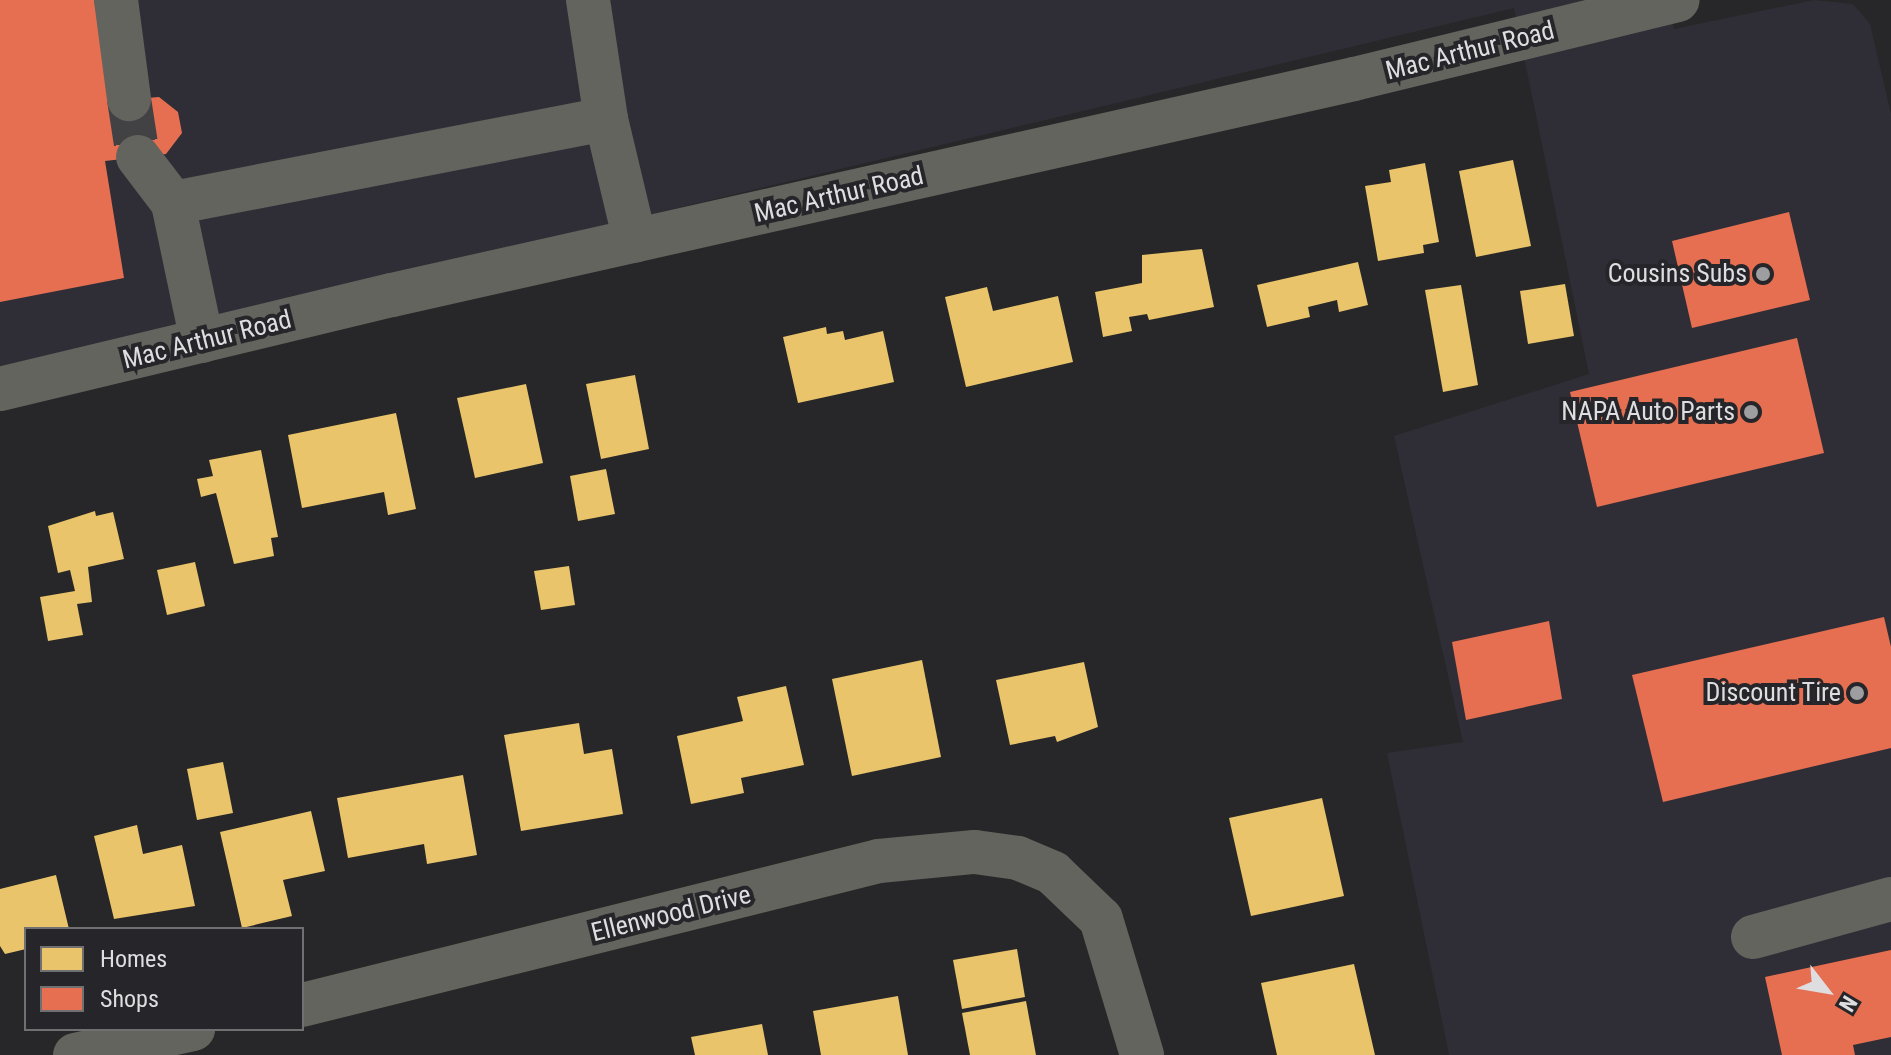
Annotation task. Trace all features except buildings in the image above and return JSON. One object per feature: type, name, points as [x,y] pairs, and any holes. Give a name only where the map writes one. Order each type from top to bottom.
[{"type":"street","points":[[116,0],[129,99]]},
{"type":"street","points":[[588,0],[606,119],[635,241]]},
{"type":"street","name":"Mac Arthur Road","points":[[0,389],[635,241],[1339,83],[1677,0]]},
{"type":"street","points":[[173,203],[606,119]]},
{"type":"street","points":[[138,157],[173,203],[202,341]]},
{"type":"street","name":"Ellenwood Drive","points":[[304,1005],[879,861],[975,852],[1018,858],[1041,868],[1076,890],[1101,919],[1142,1055]]},
{"type":"street","points":[[1753,937],[1891,899]]},
{"type":"street","points":[[75,1055],[184,1031]]},
{"type":"shaded area","points":[[0,0],[1666,0],[1674,29],[1814,0],[1853,4],[1870,24],[1891,114],[1891,1055],[1449,1055],[1387,753],[1463,742],[1394,436],[1589,374],[1514,8],[0,370]]},
{"type":"tunnel","points":[[129,99],[138,157]]},
{"type":"place","name":"Cousins Subs","points":[[1763,274]]},
{"type":"place","name":"NAPA Auto Parts","points":[[1751,412]]},
{"type":"place","name":"Discount Tire","points":[[1857,693]]}]
